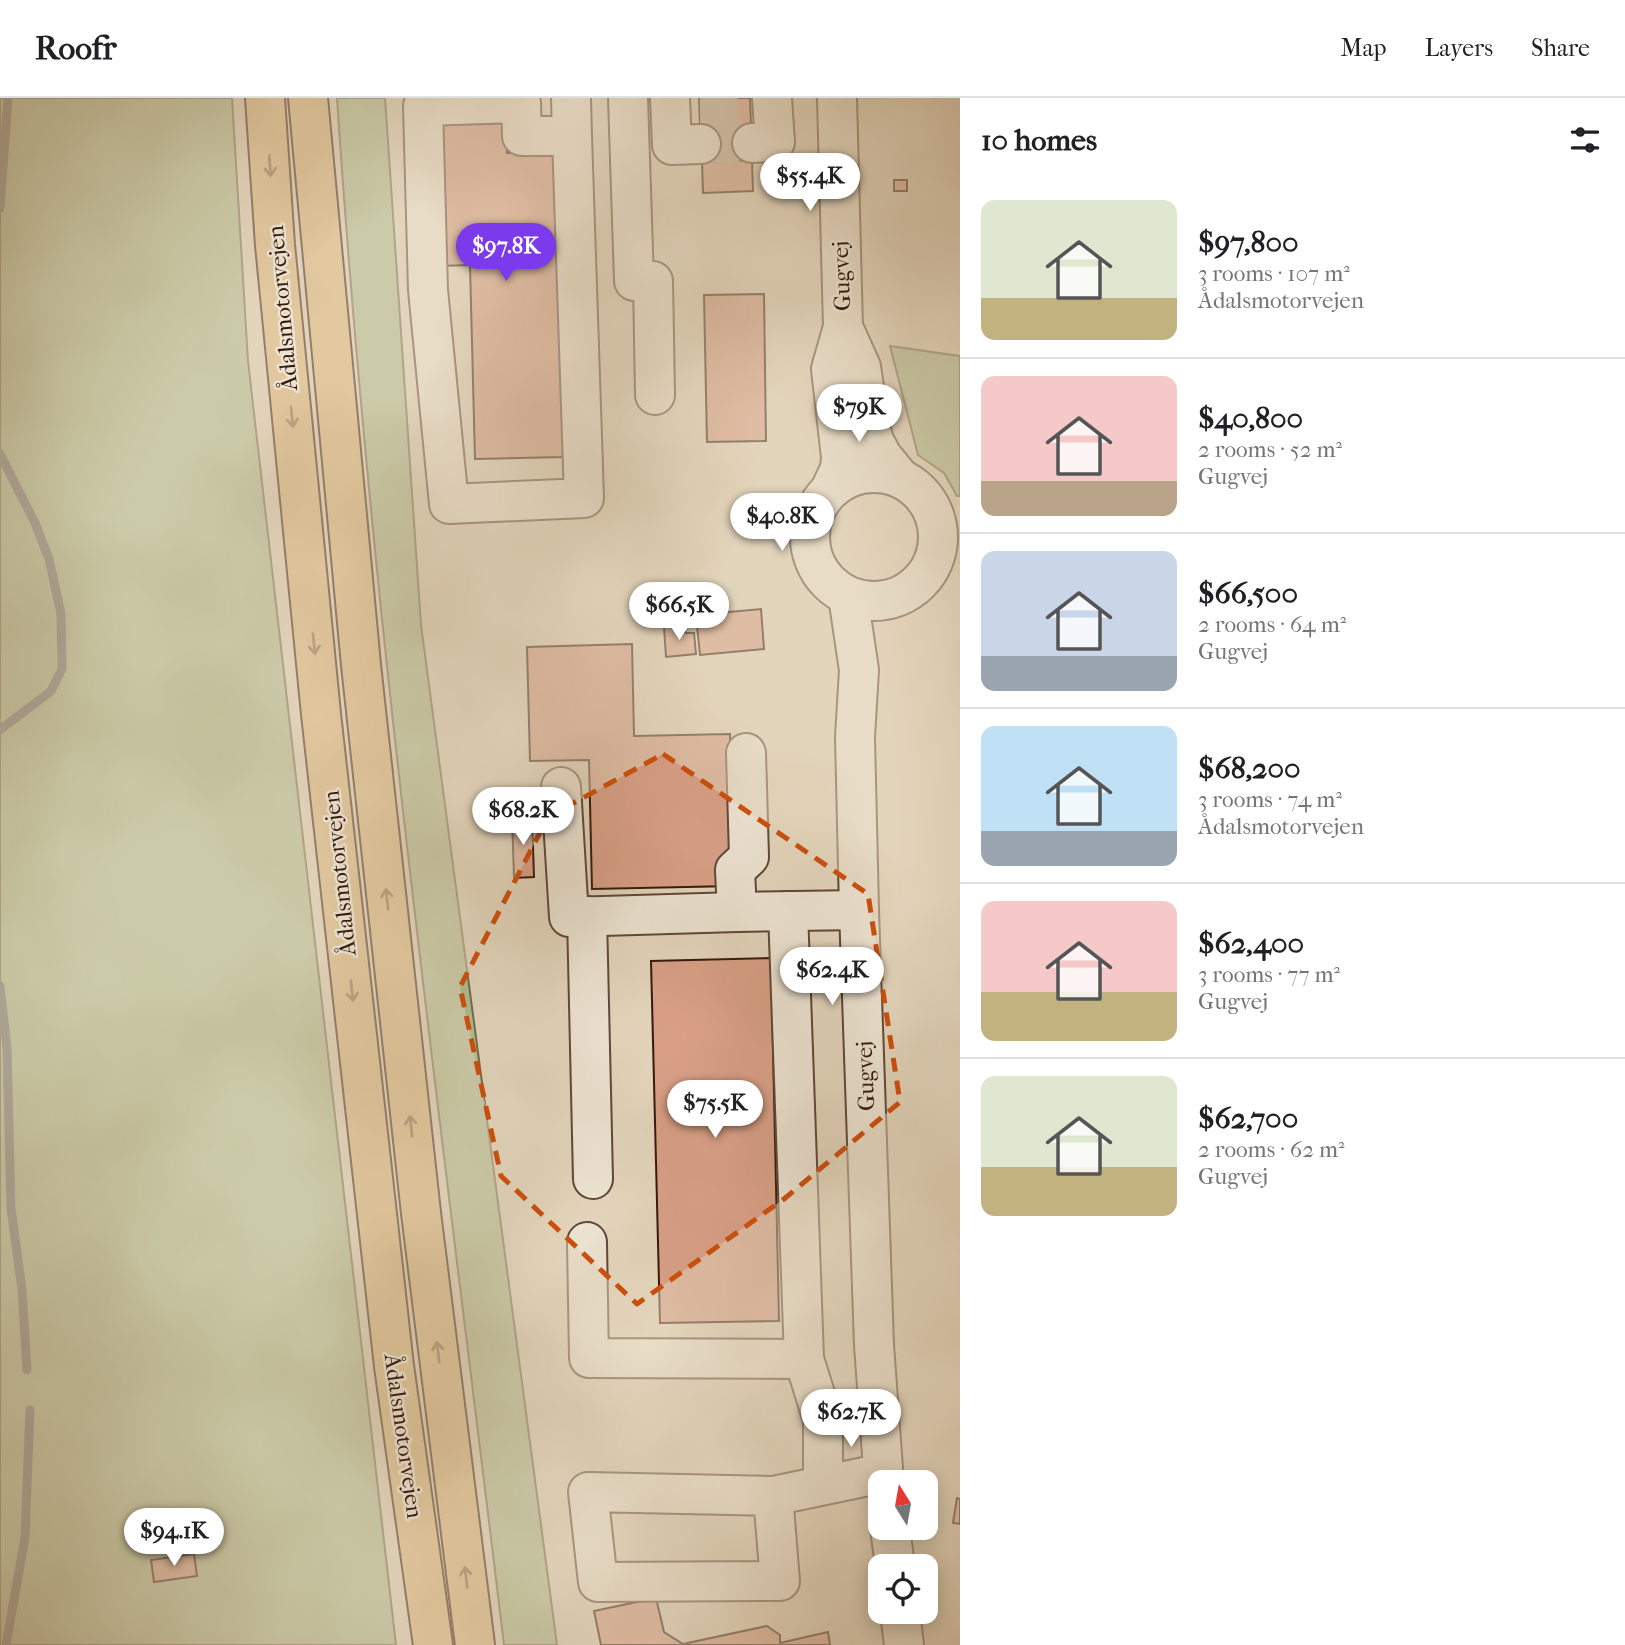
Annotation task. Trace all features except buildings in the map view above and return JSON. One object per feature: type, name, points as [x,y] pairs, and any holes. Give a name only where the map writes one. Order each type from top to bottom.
[{"type":"highway","name":"Ådalsmotorvejen","points":[[265,98],[276,258],[321,714],[394,1366],[433,1645]]},
{"type":"highway","name":"Ådalsmotorvejen","points":[[308,98],[362,678],[421,1213],[475,1645]]},
{"type":"street","points":[[571,98],[584,498],[449,504],[428,290],[423,106],[521,103],[522,136],[572,136]]},
{"type":"street","points":[[628,98],[634,281],[653,281],[655,395]]},
{"type":"street","name":"Gugvej","points":[[830,490],[840,469],[841,457],[831,369],[843,327],[836,98]]},
{"type":"street","name":"Gugvej","points":[[843,327],[861,367],[874,441],[881,456],[900,478]]},
{"type":"street","points":[[876,472],[900,478],[920,491],[927,500],[948,548],[919,582],[902,595],[888,600],[864,601],[848,596],[832,586],[820,573],[812,556],[809,538],[811,521],[818,504],[830,490],[845,479],[860,474],[876,472]]},
{"type":"street","name":"Gugvej","points":[[848,596],[859,670],[855,737],[859,910],[874,1345],[883,1470]]},
{"type":"street","name":"Gugvej","points":[[859,670],[888,600]]},
{"type":"street","points":[[737,912],[735,870],[749,857],[746,753]]},
{"type":"street","points":[[561,787],[569,917],[859,910]]},
{"type":"street","points":[[788,911],[804,1359],[823,1420],[823,1485]]},
{"type":"street","points":[[587,916],[593,1179]]},
{"type":"street","points":[[587,1242],[589,1358],[804,1359]]},
{"type":"street","points":[[773,1496],[780,1581],[598,1582],[588,1492],[773,1496],[823,1485],[868,1480]]},
{"type":"street","points":[[901,1624],[904,1645]]},
{"type":"highlighted area","points":[[663,754],[868,894],[900,1102],[784,1199],[637,1304],[501,1176],[460,987],[548,817]]},
{"type":"green space","points":[[0,98],[232,98],[248,361],[396,1645],[0,1645]]},
{"type":"green space","points":[[337,98],[385,98],[421,625],[557,1645],[504,1645],[388,679],[351,292]]},
{"type":"green space","points":[[890,346],[960,356],[960,496],[957,496],[944,473],[918,455]]},
{"type":"waterway","points":[[0,208],[8,98]]},
{"type":"waterway","points":[[0,454],[35,523],[49,559],[61,614],[62,669],[51,691],[0,730]]},
{"type":"waterway","points":[[0,986],[7,1048],[11,1208],[22,1290],[27,1370]]},
{"type":"waterway","points":[[6,1645],[25,1537],[30,1410]]},
{"type":"tunnel","points":[[700,115],[750,114]]},
{"type":"tunnel","points":[[701,144],[752,143]]}]
